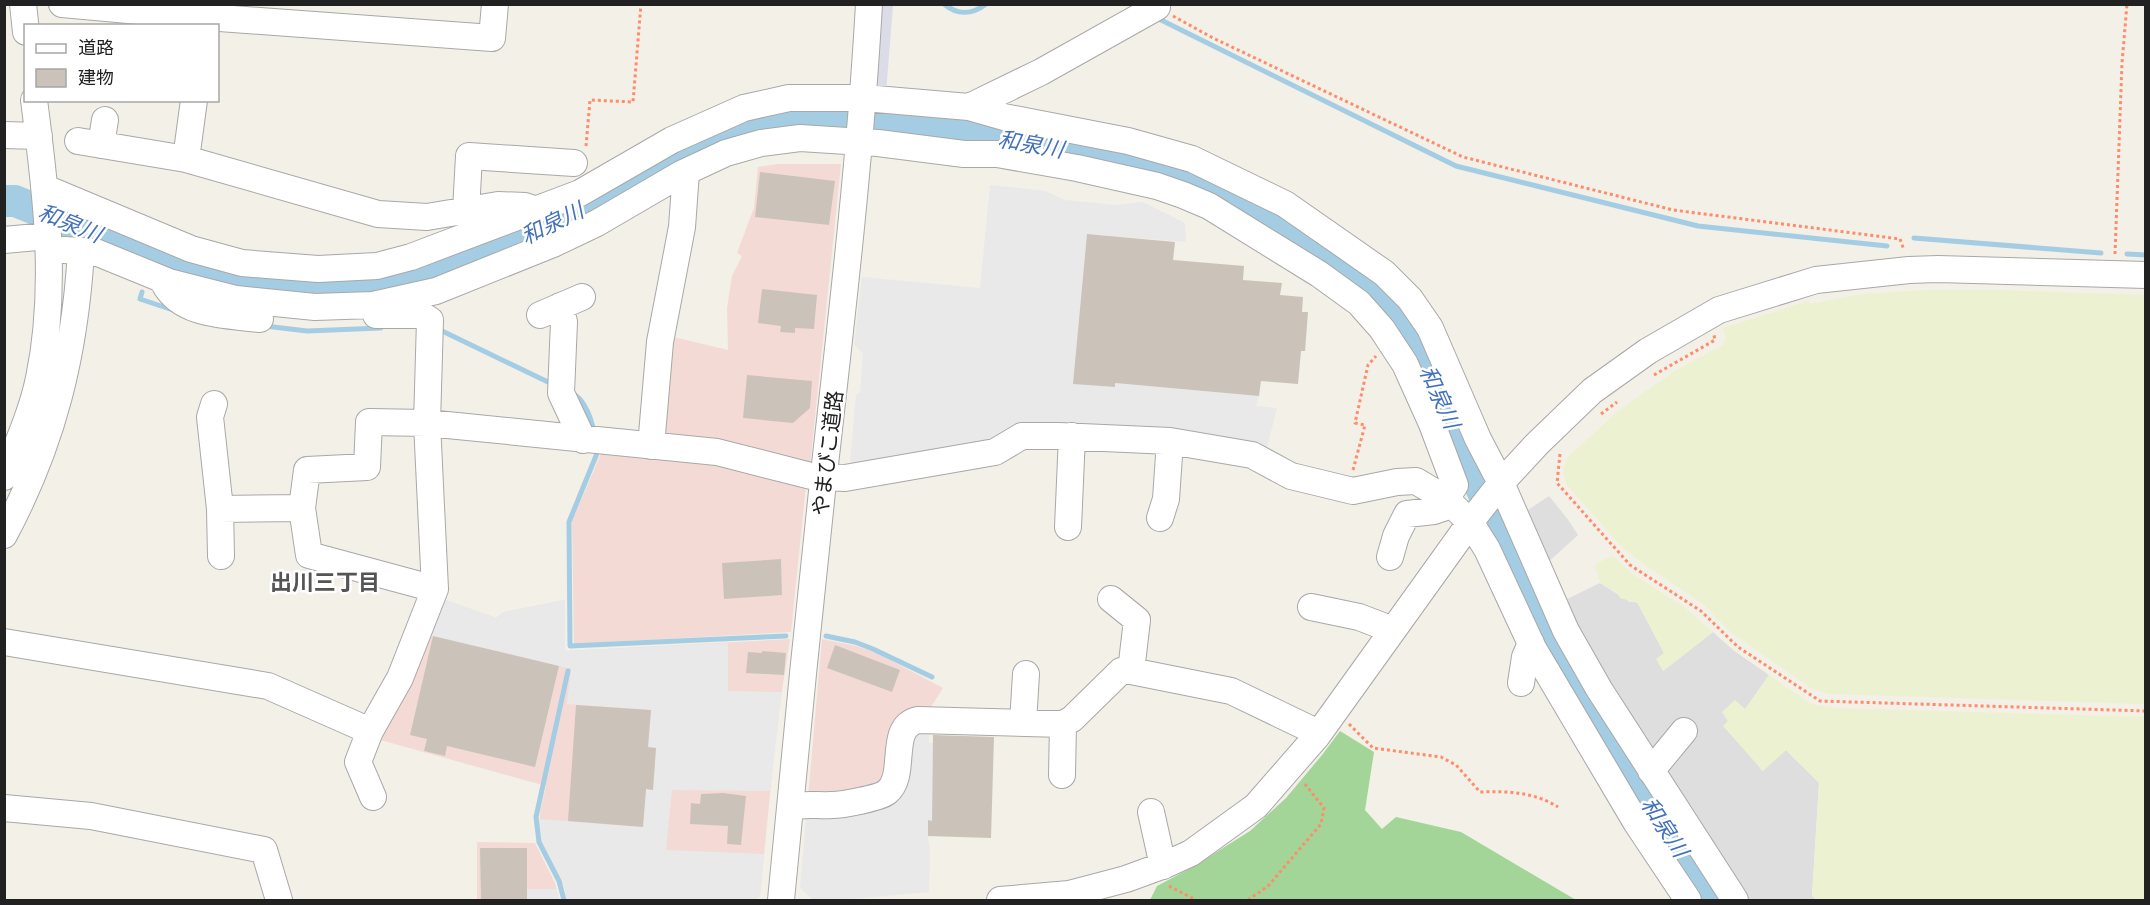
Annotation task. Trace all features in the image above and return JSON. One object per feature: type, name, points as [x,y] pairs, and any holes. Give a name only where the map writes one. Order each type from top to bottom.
[{"type":"street","points":[[23,4],[25,24]]},
{"type":"street","points":[[62,4],[138,8],[205,21],[492,38],[495,4]]},
{"type":"street","name":"やまびこ道路","points":[[781,900],[860,140],[869,4]]},
{"type":"street","points":[[969,107],[1041,72],[1157,7]]},
{"type":"street","points":[[45,192],[190,249],[242,263],[318,269],[377,266],[411,257],[580,193],[672,140],[744,108],[789,98],[969,107],[1004,117],[1128,141],[1192,159],[1285,204],[1384,273],[1410,299],[1430,328],[1498,488],[1566,631],[1599,689],[1735,900]]},
{"type":"street","points":[[4,477],[22,433],[39,380],[47,331],[48,237],[34,102]]},
{"type":"street","points":[[186,159],[194,102]]},
{"type":"street","points":[[4,135],[39,136]]},
{"type":"street","points":[[94,135],[378,214],[427,217],[498,205],[525,206],[537,210]]},
{"type":"street","points":[[8,239],[48,237],[81,251],[98,254],[161,279],[170,295],[196,309],[211,313],[306,324],[334,320],[364,309],[436,291],[477,276],[597,223],[686,172],[726,153],[761,143],[800,138],[860,140],[964,154],[997,154],[1077,168],[1157,186],[1209,206],[1319,274],[1359,303],[1382,329],[1405,364],[1432,424],[1455,485],[1461,510],[1488,549],[1531,643],[1636,822],[1688,900]]},
{"type":"street","points":[[466,211],[469,156],[516,150],[579,158]]},
{"type":"street","points":[[651,446],[660,342],[682,227],[686,172]]},
{"type":"street","points":[[4,535],[39,464],[55,417],[65,380],[71,344],[81,251]]},
{"type":"street","points":[[1407,514],[1461,510],[1498,488],[1537,444],[1592,391],[1648,351],[1714,313],[1816,280],[1909,270],[2145,275]]},
{"type":"street","points":[[561,306],[564,322],[561,393],[583,440]]},
{"type":"street","points":[[364,309],[377,315],[422,315],[430,320],[427,423],[435,589],[400,678],[370,731],[358,762],[373,797]]},
{"type":"street","points":[[206,412],[220,509],[221,556]]},
{"type":"street","points":[[435,589],[309,555],[302,508],[307,470],[367,467],[359,421],[427,423],[717,452],[824,478],[845,477],[995,452],[1022,436],[1170,441],[1252,455],[1291,476],[1353,491],[1397,482],[1416,481],[1461,510]]},
{"type":"street","points":[[1068,527],[1072,436]]},
{"type":"street","points":[[1160,518],[1166,499],[1170,441]]},
{"type":"street","points":[[1375,500],[1401,508],[1407,514]]},
{"type":"street","points":[[220,509],[302,508]]},
{"type":"street","points":[[1000,900],[1069,897],[1126,879],[1165,876],[1191,853],[1256,806],[1317,736],[1393,630],[1461,510]]},
{"type":"street","points":[[1390,557],[1395,537],[1407,514]]},
{"type":"street","points":[[1111,599],[1137,620],[1131,671]]},
{"type":"street","points":[[1311,607],[1359,618],[1393,630]]},
{"type":"street","points":[[4,642],[238,679],[268,686],[370,731]]},
{"type":"street","points":[[1521,683],[1525,657],[1531,643]]},
{"type":"street","points":[[790,807],[804,804],[833,806],[885,794],[893,784],[903,730],[910,722],[918,720],[1063,724],[1072,719],[1121,671],[1232,691],[1308,728],[1317,736]]},
{"type":"street","points":[[1023,723],[1026,674]]},
{"type":"street","points":[[1062,775],[1063,724]]},
{"type":"street","points":[[1652,771],[1684,731]]},
{"type":"street","points":[[4,808],[91,816],[264,850],[279,900]]},
{"type":"street","points":[[1151,812],[1165,876]]},
{"type":"path","points":[[579,158],[590,100],[633,102],[641,4]]},
{"type":"path","points":[[2115,274],[2122,75],[2127,4]]},
{"type":"path","points":[[1157,7],[1213,38],[1463,157],[1673,210],[1900,239],[1909,270]]},
{"type":"path","points":[[1654,375],[1714,340],[1714,313]]},
{"type":"path","points":[[1347,490],[1365,425],[1355,423],[1368,365],[1378,353]]},
{"type":"path","points":[[1599,415],[1617,401]]},
{"type":"path","points":[[1566,446],[1559,454],[1557,483],[1630,566],[1701,611],[1738,647],[1820,700],[2145,711]]},
{"type":"path","points":[[1336,709],[1373,748],[1442,757],[1456,765],[1480,792],[1515,791],[1546,799],[1558,807]]},
{"type":"path","points":[[1248,900],[1268,886],[1321,824],[1324,808],[1299,777]]},
{"type":"path","points":[[1165,876],[1197,900]]},
{"type":"shaded area","points":[[881,5],[893,5],[886,93],[874,87]]},
{"type":"shaded area","points":[[778,164],[841,164],[810,466],[656,438],[665,335],[728,350],[727,308],[732,276],[742,256],[737,253],[754,208],[758,167]]},
{"type":"shaded area","points":[[990,185],[1045,191],[1065,200],[1116,205],[1143,202],[1185,223],[1186,242],[1087,234],[1074,384],[1115,387],[1115,383],[1259,396],[1256,406],[1277,408],[1265,455],[989,442],[855,467],[850,461],[856,395],[860,393],[863,354],[854,344],[862,277],[980,288]]},
{"type":"shaded area","points":[[602,448],[724,459],[806,485],[791,632],[574,644],[572,521]]},
{"type":"shaded area","points":[[1549,496],[1578,535],[1544,566],[1522,514]]},
{"type":"shaded area","points":[[1600,583],[1630,602],[1637,602],[1664,653],[1663,671],[1713,632],[1733,650],[1769,675],[1745,710],[1722,712],[1762,771],[1786,750],[1819,783],[1812,896],[1817,900],[1742,900],[1653,762],[1561,602]]},
{"type":"shaded area","points":[[440,598],[496,618],[504,612],[565,600],[565,651],[790,639],[777,723],[760,896],[755,900],[567,900],[565,888],[542,844],[539,830],[540,812],[546,786],[373,738]]},
{"type":"shaded area","points":[[440,598],[496,618],[504,612],[565,600],[565,651],[728,643],[728,691],[782,692],[770,791],[672,790],[666,850],[764,854],[760,896],[755,900],[567,900],[565,888],[542,844],[539,819],[643,827],[646,789],[653,790],[656,748],[648,747],[651,710],[567,704],[571,669],[425,635]]},
{"type":"shaded area","points":[[822,639],[857,646],[877,653],[943,688],[881,786],[808,798]]},
{"type":"shaded area","points":[[914,726],[929,733],[929,743],[933,743],[932,821],[928,821],[929,892],[842,900],[813,900],[800,888],[806,819],[810,814],[895,800]]},
{"type":"shaded area","points":[[477,842],[535,843],[555,883],[559,900],[477,900]]},
{"type":"shaded area","points":[[527,889],[556,889],[559,900],[527,900]]},
{"type":"green space","points":[[1927,290],[2145,295],[2145,704],[1829,694],[1812,689],[1729,631],[1703,604],[1623,548],[1566,484],[1563,470],[1567,458],[1619,410],[1676,370],[1723,345],[1726,338],[1723,328],[1808,301],[1810,304],[1862,294]]},
{"type":"green space","points":[[1612,555],[1630,572],[1684,607],[1713,632],[1663,671],[1656,659],[1664,653],[1638,603],[1620,598],[1617,592],[1600,583],[1595,565]]},
{"type":"green space","points":[[1769,675],[1811,704],[1834,708],[2145,717],[2145,900],[1817,900],[1812,896],[1819,783],[1786,750],[1763,771],[1723,726],[1728,721],[1722,712],[1735,700],[1745,709]]},
{"type":"green space","points":[[1340,731],[1374,752],[1365,810],[1382,829],[1396,817],[1461,832],[1576,900],[1150,900],[1157,886],[1191,868],[1250,831],[1286,798]]},
{"type":"building","points":[[760,172],[835,181],[829,225],[755,217]]},
{"type":"building","points":[[1087,234],[1175,242],[1173,260],[1244,266],[1243,280],[1282,283],[1280,295],[1303,297],[1302,312],[1308,312],[1305,351],[1301,351],[1298,384],[1261,381],[1259,396],[1115,383],[1115,387],[1073,384]]},
{"type":"building","points":[[762,289],[817,295],[814,329],[795,328],[795,333],[780,332],[781,326],[758,323]]},
{"type":"building","points":[[747,375],[812,381],[810,408],[793,423],[743,418]]},
{"type":"building","points":[[781,559],[782,595],[724,599],[722,563]]},
{"type":"building","points":[[433,636],[559,666],[535,767],[447,746],[445,756],[424,751],[427,739],[410,735]]},
{"type":"building","points":[[835,645],[900,670],[892,692],[827,668]]},
{"type":"building","points":[[762,651],[786,653],[784,675],[746,673],[748,652],[762,653]]},
{"type":"building","points":[[576,705],[651,710],[648,747],[656,748],[653,790],[646,789],[643,827],[568,821]]},
{"type":"building","points":[[933,735],[994,737],[991,838],[928,836],[928,820],[932,821]]},
{"type":"building","points":[[723,793],[746,796],[741,845],[727,844],[728,826],[690,824],[691,803],[700,804],[701,794]]},
{"type":"building","points":[[480,848],[527,848],[527,900],[481,900]]},
{"type":"waterway","points":[[944,4],[959,12],[970,12],[986,4]]},
{"type":"waterway","points":[[1155,17],[1456,166],[1698,226],[1887,246]]},
{"type":"waterway","name":"和泉川","points":[[4,201],[15,201],[153,256],[215,275],[250,283],[351,288],[392,283],[450,267],[534,234],[710,140],[764,123],[835,120],[928,126],[1019,144],[1134,161],[1183,176],[1219,193],[1342,268],[1369,291],[1417,347],[1522,578],[1603,732],[1713,900]]},
{"type":"waterway","points":[[1914,238],[2101,253]]},
{"type":"waterway","points":[[2127,254],[2146,255]]},
{"type":"waterway","points":[[148,266],[153,256]]},
{"type":"waterway","points":[[142,292],[140,299],[176,311]]},
{"type":"waterway","points":[[265,326],[307,331],[381,328]]},
{"type":"waterway","points":[[438,329],[548,382]]},
{"type":"waterway","points":[[572,393],[584,405],[594,432]]},
{"type":"waterway","points":[[598,451],[569,522],[570,646],[786,636]]},
{"type":"waterway","points":[[826,636],[855,642],[932,677]]},
{"type":"waterway","points":[[564,900],[559,881],[539,842],[536,817],[568,671]]},
{"type":"district","name":"出川三丁目","points":[[325,582]]}]
